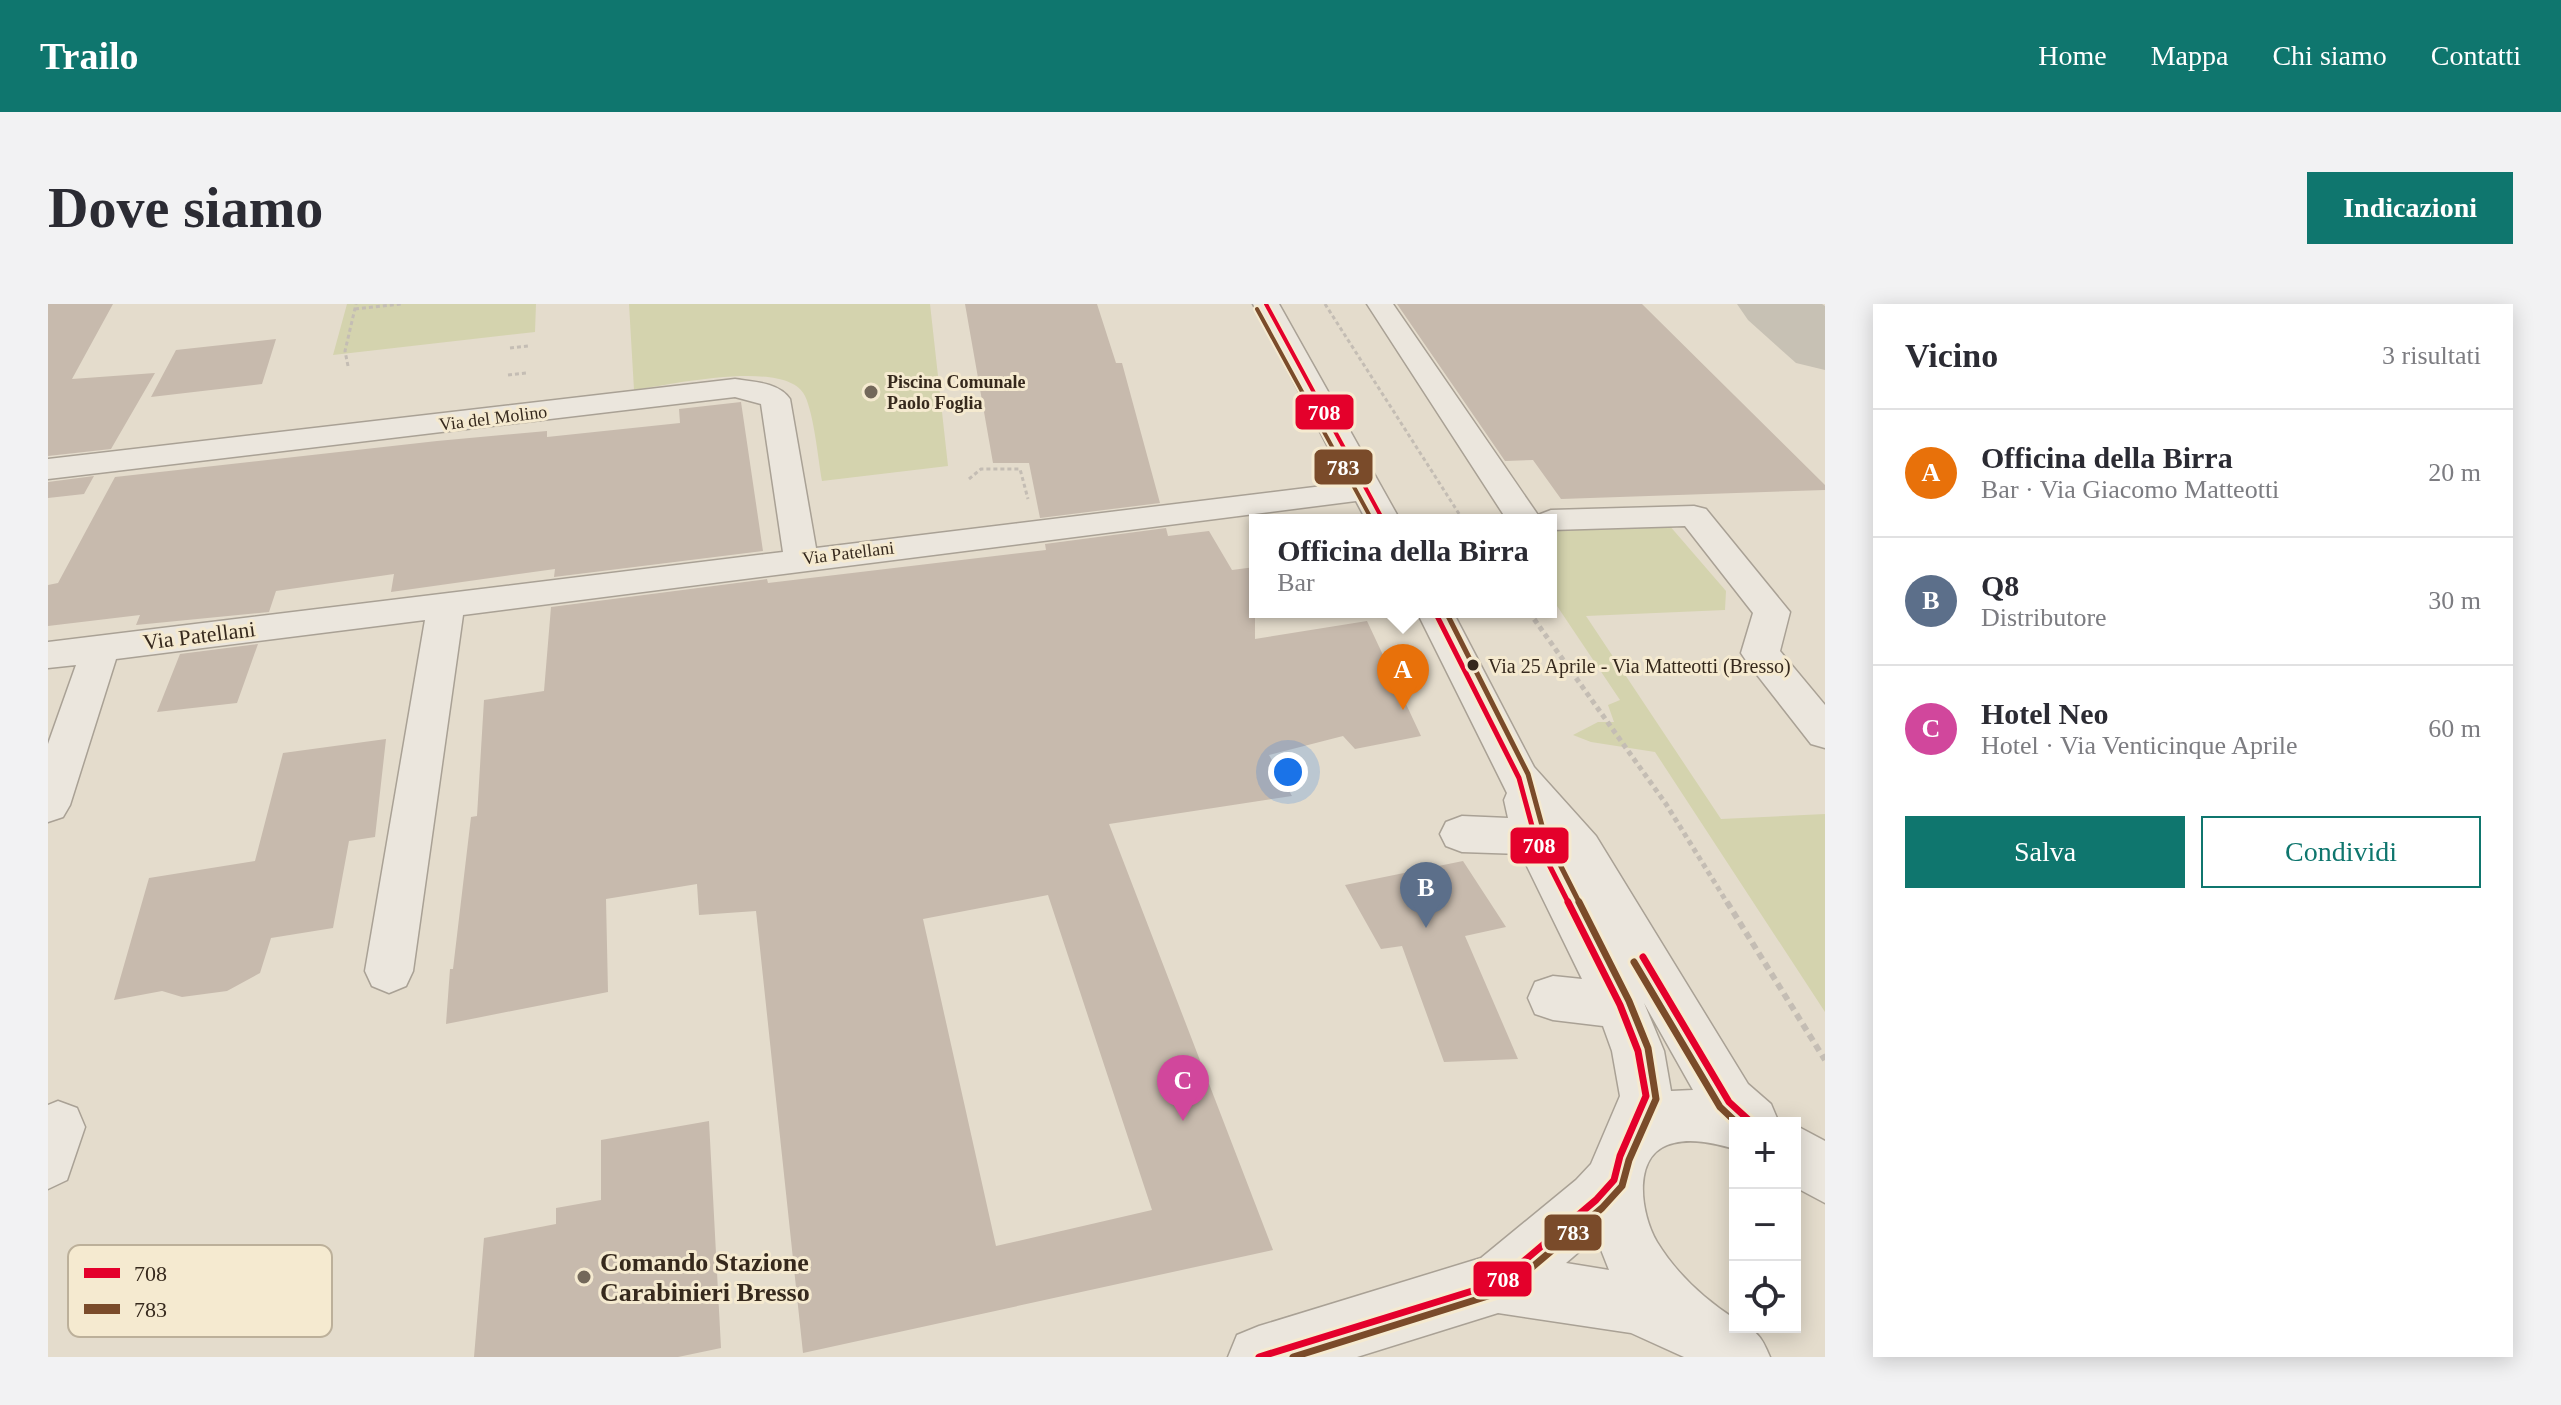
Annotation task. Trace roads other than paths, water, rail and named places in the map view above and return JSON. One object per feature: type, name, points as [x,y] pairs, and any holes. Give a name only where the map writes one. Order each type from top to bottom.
[{"type":"street","points":[[1266,304],[1380,514]]},
{"type":"street","points":[[1380,304],[1520,514]]},
{"type":"street","name":"Via del Molino","points":[[48,469],[572,403],[735,388],[758,391],[775,399],[801,559]]},
{"type":"street","name":"Via Patellani","points":[[48,655],[1366,490]]},
{"type":"street","name":"Via Patellani","points":[[1251,504],[1310,509],[1327,514]]},
{"type":"street","points":[[1557,520],[1694,516],[1772,612],[1760,653],[1825,733]]},
{"type":"street","points":[[389,971],[446,604]]},
{"type":"street","points":[[1438,618],[1519,778],[1535,837],[1620,1005],[1638,1051],[1646,1096],[1621,1160],[1618,1218],[1635,1260],[1674,1311],[1720,1346]]},
{"type":"street","points":[[48,805],[101,648]]},
{"type":"street","points":[[1519,778],[1580,849],[1729,1102],[1745,1117]]},
{"type":"street","points":[[1462,834],[1535,837]]},
{"type":"street","points":[[1553,998],[1620,1005]]},
{"type":"street","points":[[1259,1357],[1498,1283],[1596,1200],[1645,1127],[1662,1119],[1698,1116],[1729,1121]]},
{"type":"street","points":[[1801,1157],[1825,1175]]},
{"type":"street","points":[[1498,1283],[1631,1303],[1661,1313],[1720,1346]]},
{"type":"place","name":"Piscina Comunale Paolo Foglia","points":[[871,392]]},
{"type":"place","name":"Via 25 Aprile - Via Matteotti (Bresso)","points":[[1473,665]]},
{"type":"place","name":"Officina della Birra","points":[[1403,710]]},
{"type":"place","name":"Q8","points":[[1426,928]]},
{"type":"place","name":"Hotel Neo","points":[[1183,1121]]},
{"type":"place","name":"Comando Stazione Carabinieri Bresso","points":[[584,1277]]}]
